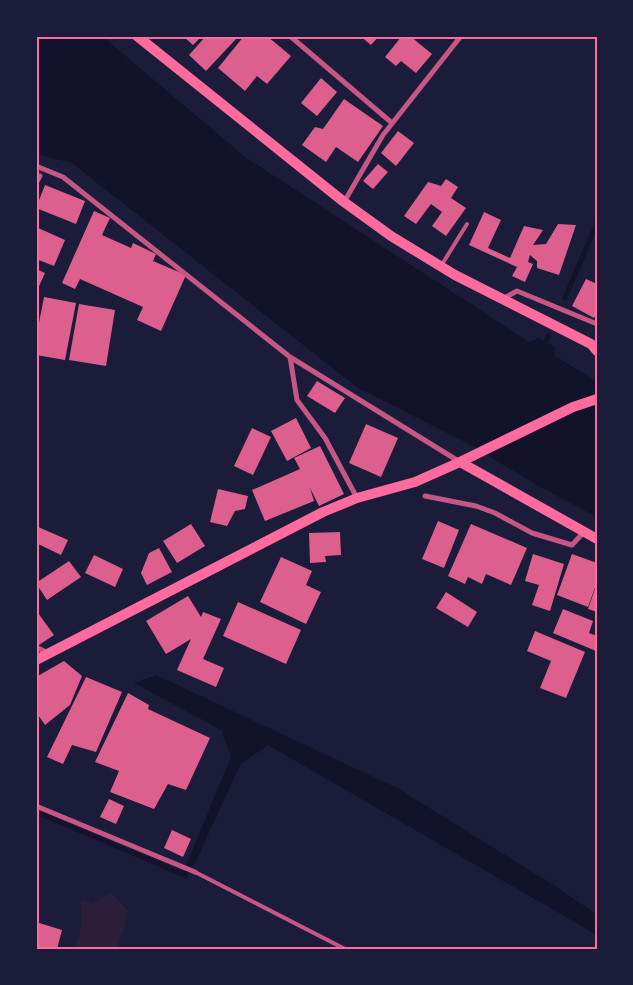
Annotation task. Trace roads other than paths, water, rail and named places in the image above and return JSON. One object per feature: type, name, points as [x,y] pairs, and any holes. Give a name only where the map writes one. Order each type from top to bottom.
[{"type":"main road","points":[[137,36],[344,202],[392,236],[502,299],[591,344],[597,351]]},
{"type":"main road","points":[[36,660],[323,512],[357,498],[415,482],[573,407],[597,399]]},
{"type":"main road","points":[[460,462],[597,539]]},
{"type":"street","points":[[290,36],[392,123]]},
{"type":"street","points":[[344,202],[392,123],[461,36]]},
{"type":"street","points":[[36,166],[63,177],[290,357],[460,462]]},
{"type":"street","points":[[36,182],[40,176]]},
{"type":"street","points":[[502,299],[517,291],[597,324]]},
{"type":"street","points":[[290,357],[297,400],[325,438],[357,498]]},
{"type":"street","points":[[425,496],[476,506],[495,513],[532,533],[572,545],[584,531]]},
{"type":"street","points":[[36,647],[49,654]]},
{"type":"street","points":[[36,806],[195,872]]},
{"type":"lane","points":[[442,266],[467,224]]},
{"type":"lane","points":[[195,872],[345,949]]},
{"type":"waterway","points":[[565,298],[597,223]]},
{"type":"waterway","points":[[544,347],[548,336]]},
{"type":"waterway","points":[[36,812],[185,875],[192,858]]}]
